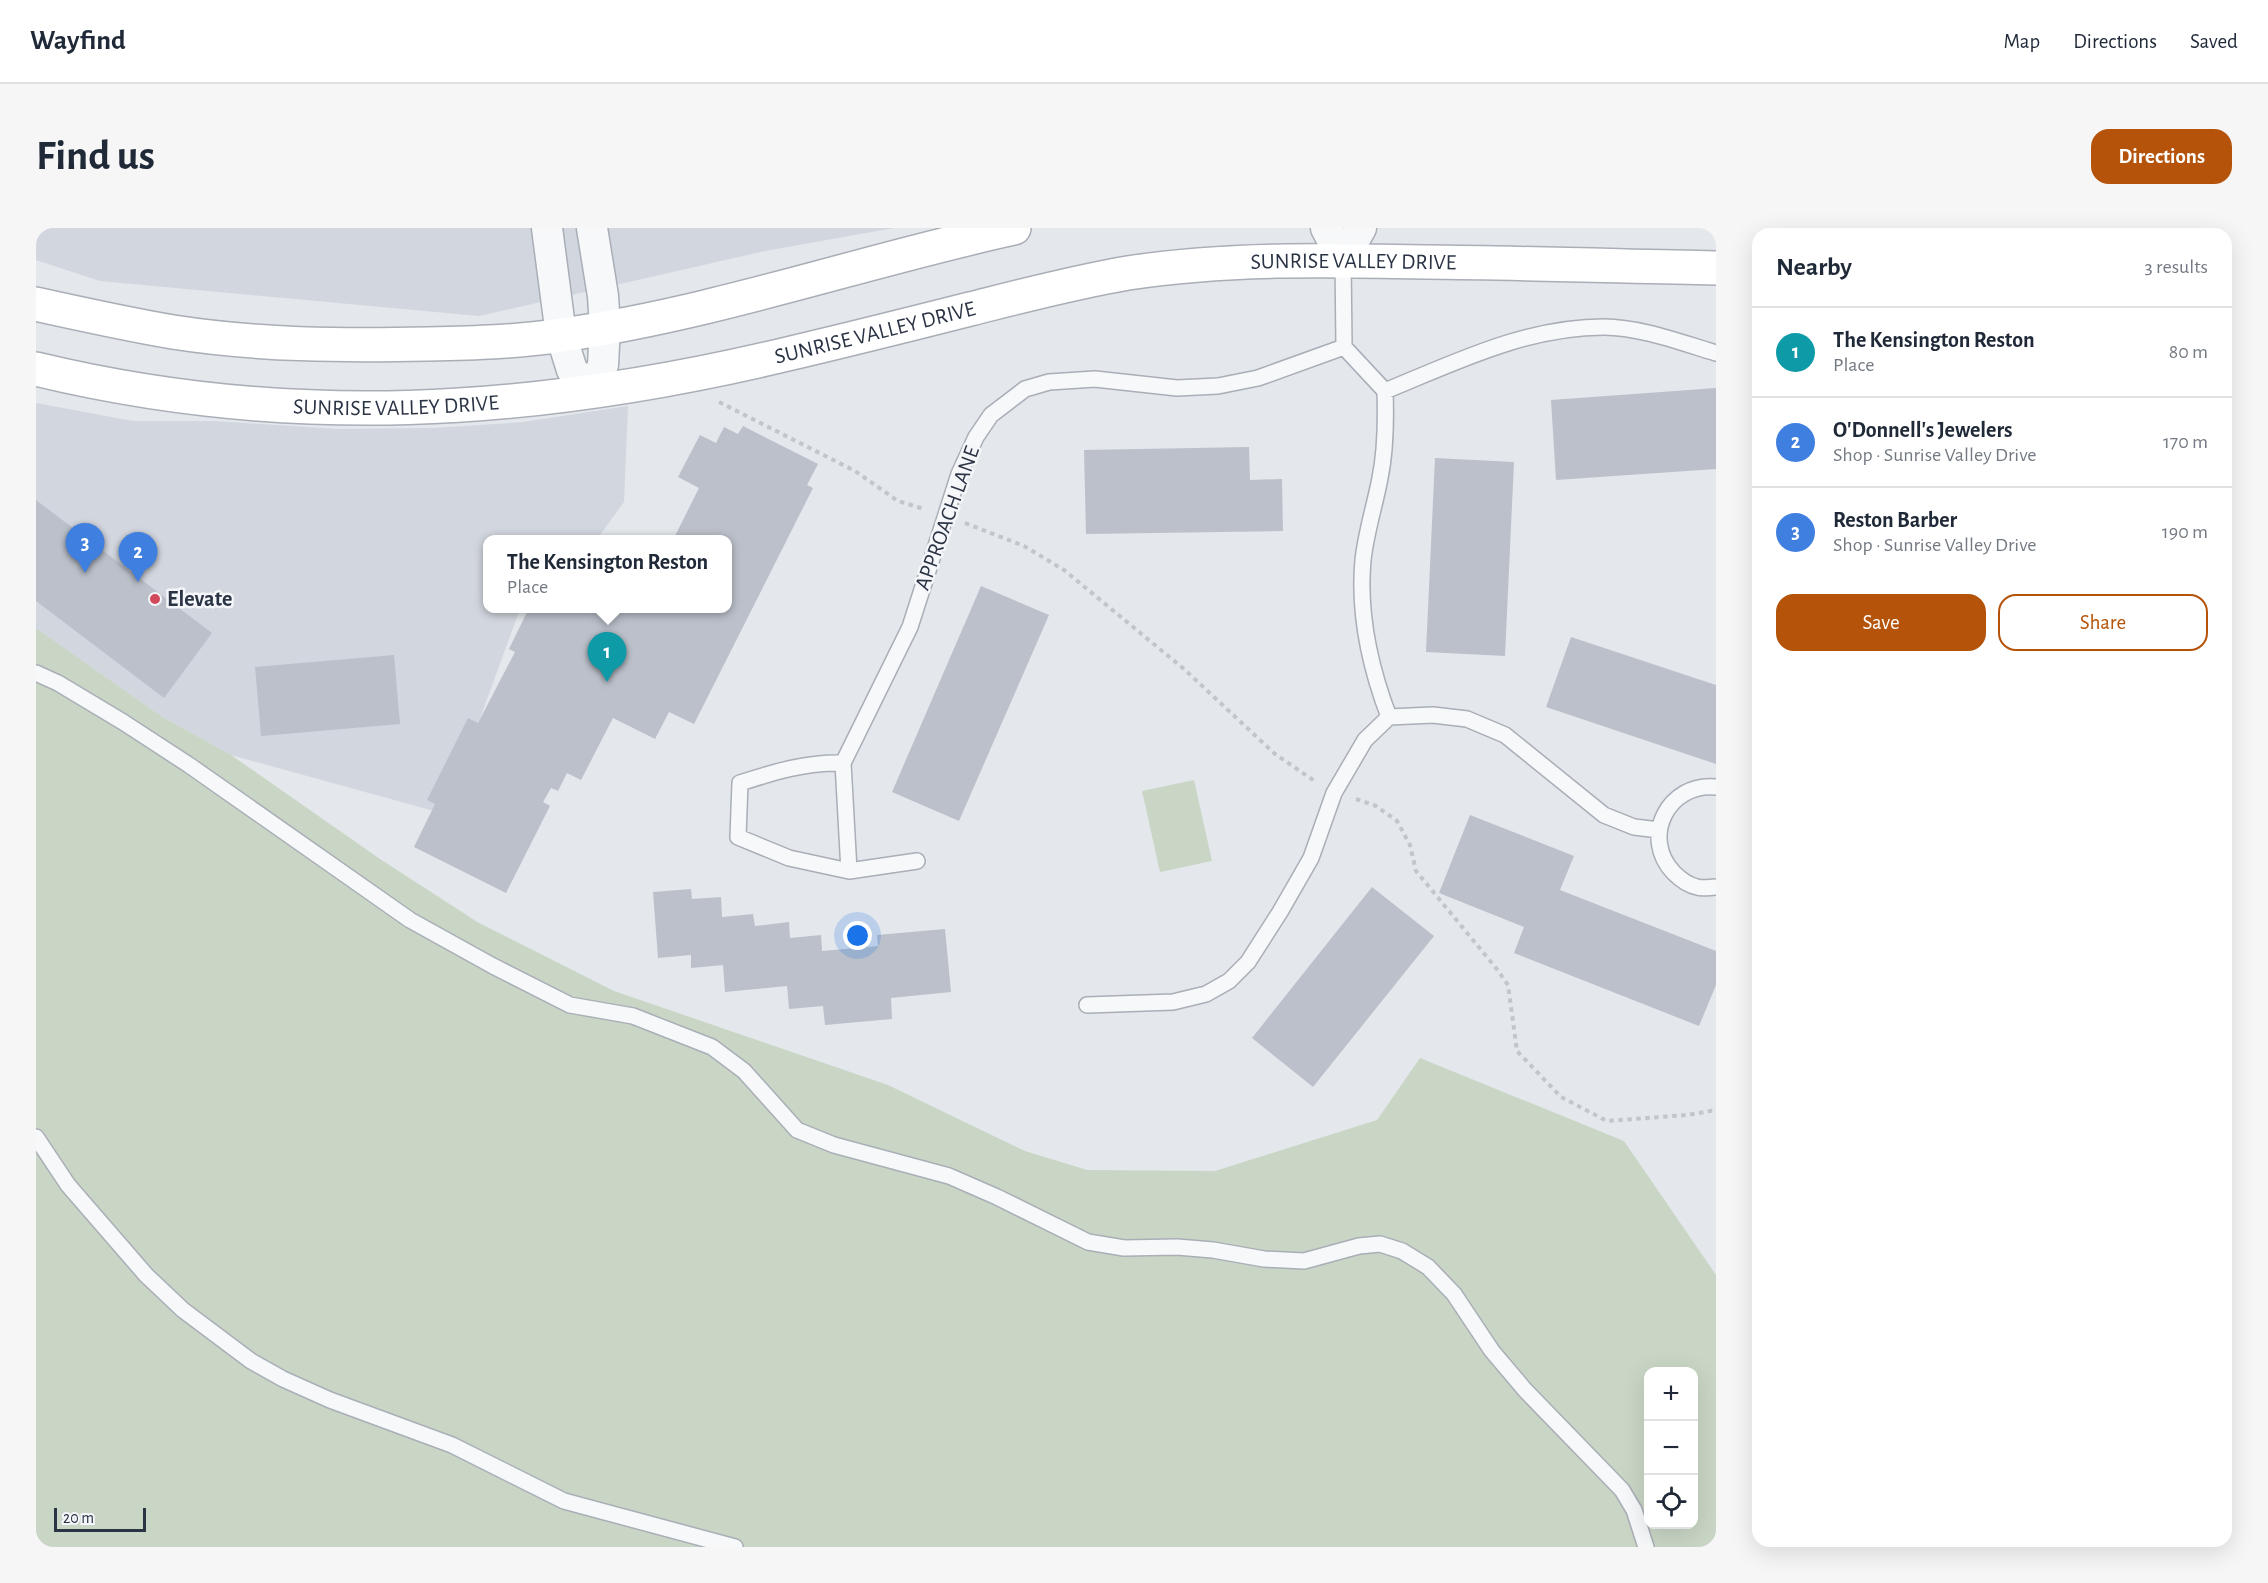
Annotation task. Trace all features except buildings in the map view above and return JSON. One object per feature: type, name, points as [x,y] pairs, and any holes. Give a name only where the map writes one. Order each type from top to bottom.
[{"type":"main road","points":[[36,304],[175,332],[323,345],[485,342],[561,336],[708,307],[1014,228]]},
{"type":"main road","name":"SUNRISE VALLEY DRIVE","points":[[36,369],[170,395],[312,407],[375,409],[450,407],[592,392],[716,370],[1074,283],[1178,267],[1239,262],[1343,260],[1716,268]]},
{"type":"street","points":[[547,228],[561,336],[572,370],[592,392],[603,365],[605,327],[603,296],[592,228]]},
{"type":"street","points":[[1326,228],[1343,260]]},
{"type":"street","points":[[1343,260],[1361,228]]},
{"type":"lane","points":[[1343,260],[1344,347],[1385,391],[1386,434],[1380,477],[1363,560],[1362,597],[1366,639],[1375,681],[1389,717]]},
{"type":"lane","points":[[1385,391],[1498,344],[1555,330],[1606,327],[1661,336],[1716,353]]},
{"type":"lane","name":"APPROACH LANE","points":[[849,871],[843,762],[910,627],[959,474],[976,437],[991,415],[1025,389],[1049,382],[1095,379],[1178,388],[1218,386],[1258,378],[1344,347]]},
{"type":"lane","points":[[36,673],[58,682],[199,772],[410,920],[570,1005],[633,1016],[711,1047],[744,1071],[797,1130],[834,1145],[949,1176],[998,1197],[1088,1242],[1124,1248],[1177,1247],[1213,1250],[1264,1259],[1304,1261],[1359,1246],[1380,1244],[1402,1251],[1428,1267],[1454,1294],[1492,1351],[1622,1490],[1634,1510],[1646,1547]]},
{"type":"lane","points":[[1087,1005],[1173,1002],[1206,994],[1229,981],[1248,962],[1301,876],[1311,858],[1334,793],[1365,740],[1389,717],[1433,715],[1467,719],[1505,735],[1604,815],[1634,827],[1659,830]]},
{"type":"lane","points":[[843,762],[789,767],[740,783],[738,837],[789,858],[849,871],[917,861]]},
{"type":"lane","points":[[1716,788],[1692,789],[1676,799],[1665,812],[1659,830],[1659,848],[1666,865],[1681,880],[1698,888],[1716,887]]},
{"type":"lane","points":[[36,1137],[68,1185],[146,1275],[183,1310],[251,1361],[283,1379],[330,1400],[452,1445],[564,1501],[735,1547]]},
{"type":"path","points":[[718,401],[855,471],[898,501],[946,516],[1024,546],[1064,570],[1184,669],[1275,754],[1334,793],[1376,806],[1397,821],[1410,845],[1416,871],[1508,985],[1516,1051],[1561,1097],[1607,1121],[1687,1115],[1716,1110]]},
{"type":"shaded area","points":[[36,228],[894,228],[765,251],[479,316],[100,281],[36,260]]},
{"type":"shaded area","points":[[36,403],[133,421],[214,421],[337,429],[434,428],[523,422],[628,406],[624,502],[600,535],[483,535],[483,613],[519,613],[445,814],[231,755],[161,716],[36,628]]},
{"type":"green space","points":[[36,628],[161,716],[231,755],[380,859],[479,923],[614,991],[888,1085],[1025,1151],[1087,1170],[1215,1171],[1377,1120],[1420,1058],[1624,1141],[1716,1275],[1716,1547],[36,1547]]},
{"type":"green space","points":[[1194,780],[1212,861],[1160,872],[1142,791]]},
{"type":"place","name":"Reston Barber","points":[[85,573]]},
{"type":"place","name":"O'Donnell's Jewelers","points":[[138,582]]},
{"type":"place","name":"Elevate","points":[[155,599]]},
{"type":"place","name":"The Kensington Reston","points":[[607,682]]}]
